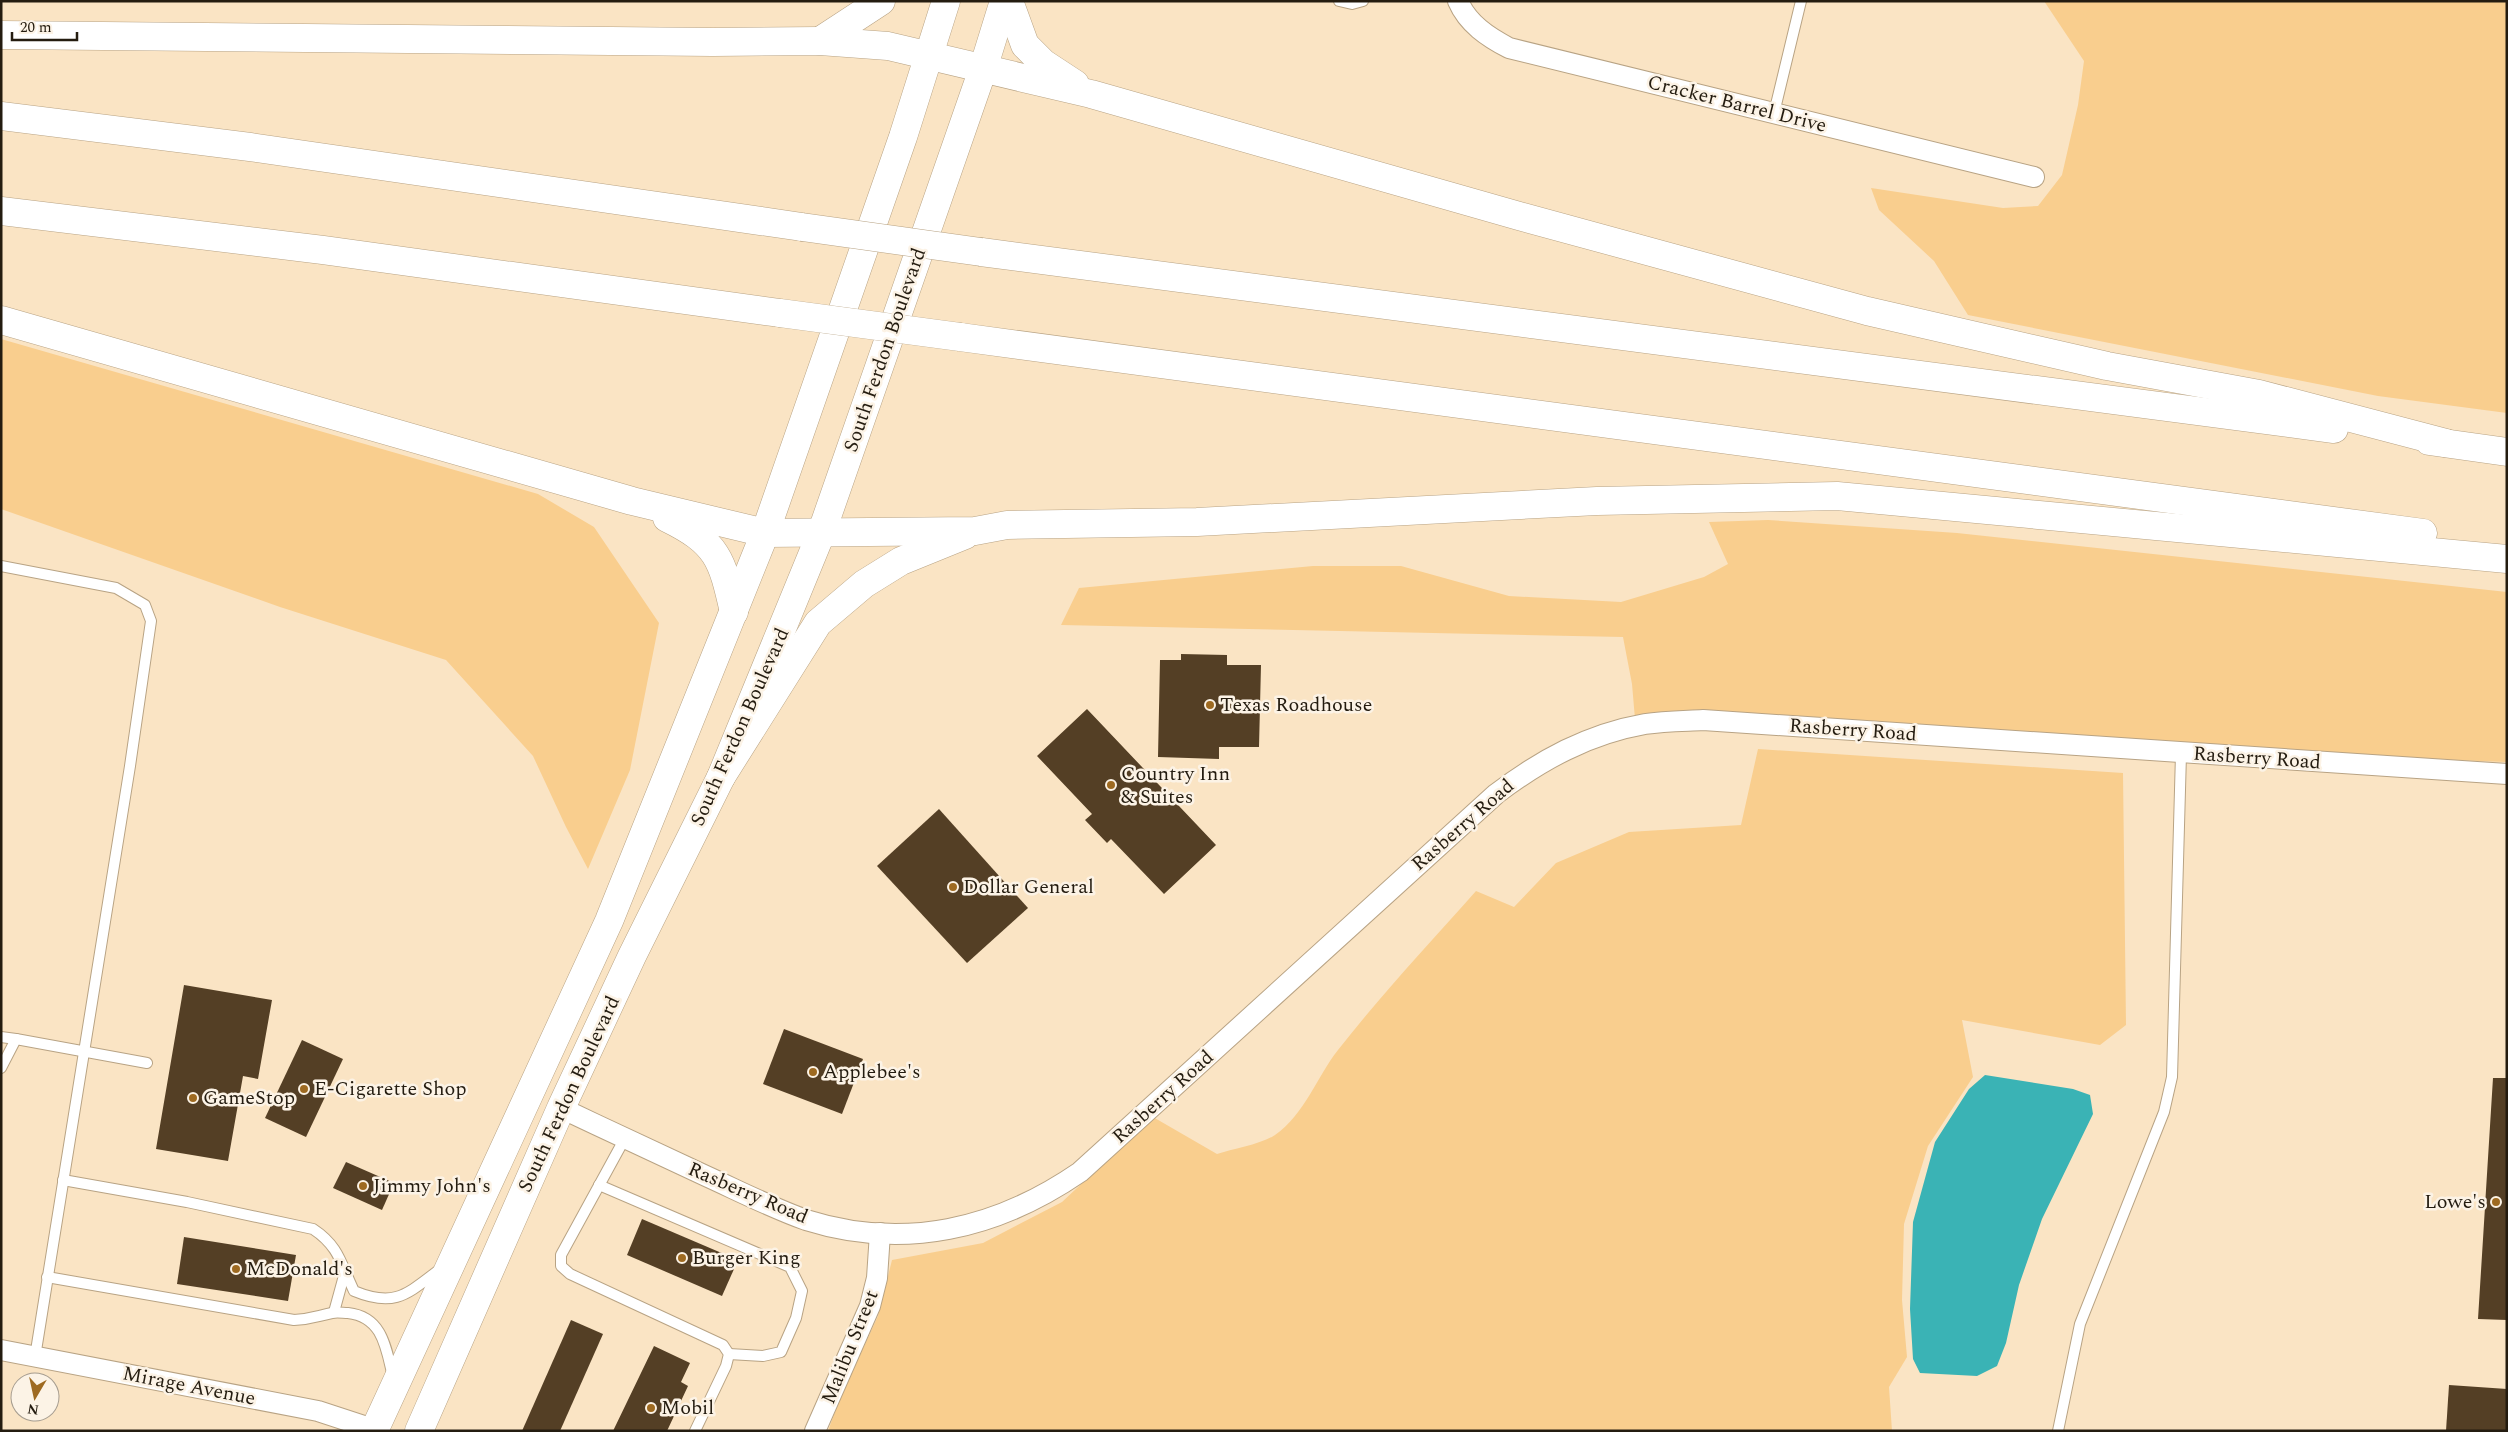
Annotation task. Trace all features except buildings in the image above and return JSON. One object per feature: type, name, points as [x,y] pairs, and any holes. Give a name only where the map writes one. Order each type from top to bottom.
[{"type":"main road","points":[[820,41],[881,1]]},
{"type":"main road","name":"South Ferdon Boulevard","points":[[376,1430],[395,1384],[609,921],[766,533],[929,57],[946,1]]},
{"type":"main road","name":"South Ferdon Boulevard","points":[[419,1431],[561,1108],[632,956],[721,777],[822,531],[983,69],[1004,1]]},
{"type":"main road","points":[[1010,1],[1025,44],[1044,63],[1091,94]]},
{"type":"main road","points":[[1,35],[713,42],[820,41],[888,46],[1091,94],[1519,216],[1867,311],[2107,366],[2259,394],[2446,443]]},
{"type":"main road","points":[[1,116],[250,147],[981,252],[2507,452]]},
{"type":"main road","points":[[1,211],[322,250],[2507,544]]},
{"type":"main road","points":[[1,320],[632,501],[766,533],[975,530],[1007,525],[1197,522],[1597,501],[1837,496],[2507,559]]},
{"type":"main road","points":[[632,501],[690,530],[710,547],[724,568],[734,612]]},
{"type":"main road","points":[[721,777],[818,623],[864,584],[901,561],[975,530]]},
{"type":"street","name":"Cracker Barrel Drive","points":[[1458,1],[1475,25],[1491,38],[1509,48],[2034,177]]},
{"type":"street","name":"Rasberry Road","points":[[561,1108],[780,1210],[838,1228],[904,1235],[930,1233],[984,1221],[1034,1201],[1080,1172],[1496,794],[1542,761],[1592,737],[1647,724],[1703,720],[2181,754],[2507,774]]},
{"type":"street","name":"Malibu Street","points":[[815,1431],[870,1306],[877,1278],[880,1233]]},
{"type":"street","name":"Mirage Avenue","points":[[1,1350],[318,1411],[376,1430]]},
{"type":"lane","points":[[1339,1],[1352,4],[1363,1]]},
{"type":"lane","points":[[1774,113],[1801,1]]},
{"type":"lane","points":[[1,566],[116,588],[145,605],[151,622],[131,758],[34,1357]]},
{"type":"lane","points":[[2058,1431],[2080,1324],[2164,1112],[2172,1077],[2181,754]]},
{"type":"lane","points":[[1,1037],[83,1050],[147,1063]]},
{"type":"lane","points":[[1,1068],[16,1040]]},
{"type":"lane","points":[[625,1138],[561,1255],[561,1266],[570,1274],[723,1345],[729,1354],[726,1366],[695,1431]]},
{"type":"lane","points":[[63,1180],[187,1202],[313,1229],[329,1239],[339,1255],[354,1290],[371,1298],[393,1299],[412,1290],[452,1260]]},
{"type":"lane","points":[[599,1185],[790,1267],[802,1290],[796,1318],[781,1352],[763,1356],[729,1354]]},
{"type":"lane","points":[[334,1312],[345,1272]]},
{"type":"lane","points":[[47,1277],[294,1320],[314,1319],[334,1312],[358,1314],[373,1322],[384,1340],[395,1384]]},
{"type":"shaded area","points":[[2044,1],[2507,1],[2507,413],[2378,396],[1968,315],[1934,261],[1879,210],[1871,188],[2003,208],[2038,206],[2062,175],[2078,105],[2084,61]]},
{"type":"shaded area","points":[[1,339],[538,494],[594,527],[659,623],[630,770],[588,869],[533,756],[446,660],[280,607],[1,509]]},
{"type":"shaded area","points":[[1768,520],[1957,533],[2507,592],[2507,762],[2111,748],[1635,719],[1632,684],[1623,637],[1061,625],[1079,588],[1313,566],[1401,566],[1509,596],[1621,602],[1704,577],[1728,564],[1709,522]]},
{"type":"shaded area","points":[[1758,749],[2123,773],[2126,1025],[2100,1045],[1962,1020],[1973,1077],[1928,1146],[1904,1224],[1902,1300],[1907,1357],[1889,1387],[1892,1431],[828,1431],[840,1398],[878,1316],[892,1260],[983,1243],[1062,1202],[1153,1117],[1217,1154],[1255,1144],[1275,1135],[1294,1117],[1310,1095],[1330,1061],[1354,1030],[1476,891],[1514,907],[1556,863],[1629,832],[1741,825]]},
{"type":"water","points":[[1985,1075],[2073,1089],[2090,1095],[2093,1114],[2042,1219],[2019,1285],[2006,1343],[1997,1366],[1977,1376],[1920,1373],[1913,1359],[1910,1309],[1913,1222],[1935,1142],[1969,1089]]},
{"type":"place","name":"Texas Roadhouse","points":[[1210,705]]},
{"type":"place","name":"Country Inn & Suites","points":[[1111,785]]},
{"type":"place","name":"Dollar General","points":[[953,887]]},
{"type":"place","name":"Applebee's","points":[[813,1072]]},
{"type":"place","name":"E-Cigarette Shop","points":[[304,1089]]},
{"type":"place","name":"GameStop","points":[[193,1098]]},
{"type":"place","name":"Jimmy John's","points":[[363,1186]]},
{"type":"place","name":"Lowe's","points":[[2496,1202]]},
{"type":"place","name":"Burger King","points":[[682,1258]]},
{"type":"place","name":"McDonald's","points":[[236,1269]]},
{"type":"place","name":"Mobil","points":[[651,1408]]}]
